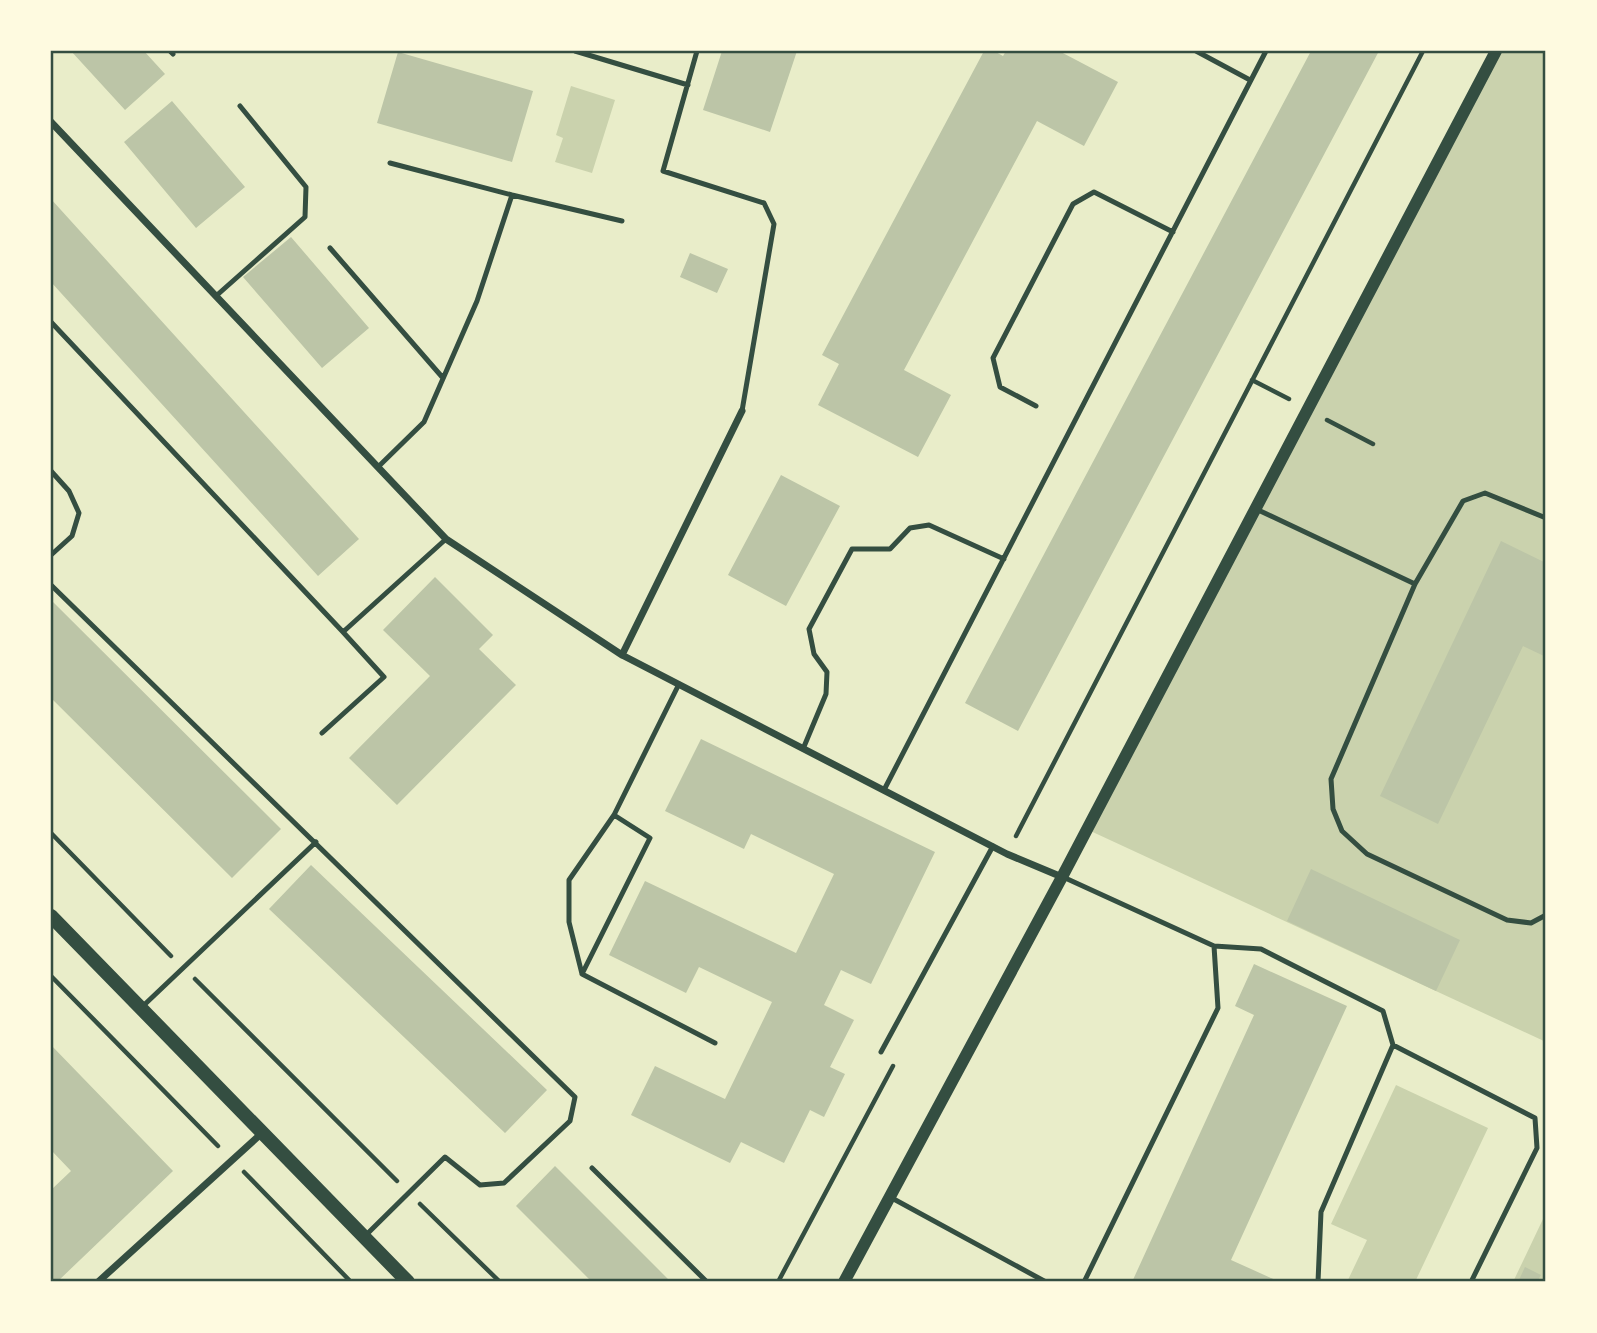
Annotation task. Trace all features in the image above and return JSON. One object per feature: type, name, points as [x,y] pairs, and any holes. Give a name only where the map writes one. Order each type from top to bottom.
[{"type":"main road","points":[[51,916],[408,1282]]},
{"type":"street","points":[[844,1282],[1062,877],[1496,51]]},
{"type":"street","points":[[51,122],[446,539],[622,655],[993,846],[1062,877]]},
{"type":"street","points":[[622,655],[742,411]]},
{"type":"street","points":[[98,1282],[262,1133]]},
{"type":"lane","points":[[575,51],[688,85]]},
{"type":"lane","points":[[697,51],[663,171],[764,203],[774,224],[742,411]]},
{"type":"lane","points":[[1196,51],[1250,80]]},
{"type":"lane","points":[[884,790],[1266,51]]},
{"type":"lane","points":[[216,296],[304,217],[306,187],[240,106]]},
{"type":"lane","points":[[390,163],[622,221]]},
{"type":"lane","points":[[1036,406],[1000,387],[993,358],[1073,204],[1094,192],[1173,232]]},
{"type":"lane","points":[[378,467],[424,422],[477,302],[512,195]]},
{"type":"lane","points":[[330,248],[443,378]]},
{"type":"lane","points":[[51,322],[384,677],[323,733]]},
{"type":"lane","points":[[51,471],[69,491],[79,513],[72,536],[51,555]]},
{"type":"lane","points":[[1546,518],[1485,493],[1463,501],[1415,584],[1331,779],[1333,809],[1342,831],[1367,854],[1507,920],[1531,923],[1546,915]]},
{"type":"lane","points":[[1256,509],[1415,584]]},
{"type":"lane","points":[[803,748],[826,694],[827,672],[814,654],[809,629],[852,549],[890,549],[910,528],[929,525],[1004,559]]},
{"type":"lane","points":[[343,632],[446,539]]},
{"type":"lane","points":[[51,584],[575,1097],[570,1121],[504,1183],[480,1185],[446,1157],[364,1237]]},
{"type":"lane","points":[[679,684],[614,815],[569,880],[569,922],[582,974],[715,1043]]},
{"type":"lane","points":[[582,974],[650,838],[614,815]]},
{"type":"lane","points":[[141,1008],[316,842]]},
{"type":"lane","points":[[881,1052],[993,846]]},
{"type":"lane","points":[[1062,877],[1214,946],[1261,949],[1383,1012],[1393,1045],[1321,1212],[1318,1282]]},
{"type":"lane","points":[[1084,1282],[1218,1008],[1214,946]]},
{"type":"lane","points":[[1393,1045],[1535,1118],[1537,1147],[1471,1282]]},
{"type":"lane","points":[[592,1168],[707,1282]]},
{"type":"lane","points":[[890,1197],[1036,1280],[1046,1282]]},
{"type":"path","points":[[1007,853],[1423,51]]},
{"type":"path","points":[[51,833],[500,1282]]},
{"type":"path","points":[[51,976],[351,1282]]},
{"type":"path","points":[[778,1282],[896,1062]]},
{"type":"green space","points":[[1493,51],[1546,51],[1546,1042],[1084,828]]},
{"type":"green space","points":[[571,86],[615,100],[592,173],[555,162],[563,138],[556,135]]},
{"type":"green space","points":[[1396,1085],[1488,1128],[1415,1282],[1347,1282],[1367,1240],[1331,1224]]},
{"type":"green space","points":[[1546,1211],[1546,1282],[1513,1282],[1543,1219]]},
{"type":"building","points":[[71,51],[144,51],[165,74],[125,110]]},
{"type":"building","points":[[722,51],[797,51],[770,132],[703,110]]},
{"type":"building","points":[[984,51],[994,51],[1003,56],[1006,51],[1059,51],[1118,82],[1084,146],[1037,121],[904,370],[951,395],[918,457],[818,405],[839,364],[822,355]]},
{"type":"building","points":[[1311,51],[1379,51],[1018,731],[965,703]]},
{"type":"building","points":[[398,52],[533,91],[512,162],[377,123]]},
{"type":"building","points":[[172,101],[245,187],[196,228],[124,142]]},
{"type":"building","points":[[51,199],[359,539],[318,576],[51,282]]},
{"type":"building","points":[[291,237],[369,328],[322,368],[243,277]]},
{"type":"building","points":[[690,253],[728,269],[717,293],[680,277]]},
{"type":"building","points":[[781,475],[840,506],[786,606],[728,575]]},
{"type":"building","points":[[1501,541],[1546,563],[1546,657],[1523,646],[1438,824],[1380,796]]},
{"type":"building","points":[[435,577],[493,635],[479,649],[516,685],[397,805],[349,758],[430,676],[383,630]]},
{"type":"building","points":[[51,600],[281,829],[232,878],[51,698]]},
{"type":"building","points":[[701,739],[935,852],[871,984],[841,970],[824,1005],[854,1020],[830,1067],[845,1074],[824,1117],[810,1110],[784,1163],[741,1142],[730,1163],[631,1115],[655,1066],[725,1099],[772,1002],[699,967],[686,993],[609,955],[645,881],[796,953],[834,874],[751,834],[744,849],[665,811]]},
{"type":"building","points":[[311,865],[547,1090],[505,1133],[269,909]]},
{"type":"building","points":[[1311,869],[1460,940],[1436,991],[1287,921]]},
{"type":"building","points":[[1254,964],[1347,1006],[1231,1260],[1280,1282],[1132,1282],[1254,1015],[1235,1006]]},
{"type":"building","points":[[51,1045],[173,1171],[57,1282],[51,1282],[51,1190],[71,1171],[51,1150]]},
{"type":"building","points":[[555,1166],[671,1282],[592,1282],[516,1206]]},
{"type":"building","points":[[1525,1267],[1541,1275],[1537,1282],[1518,1282]]}]
